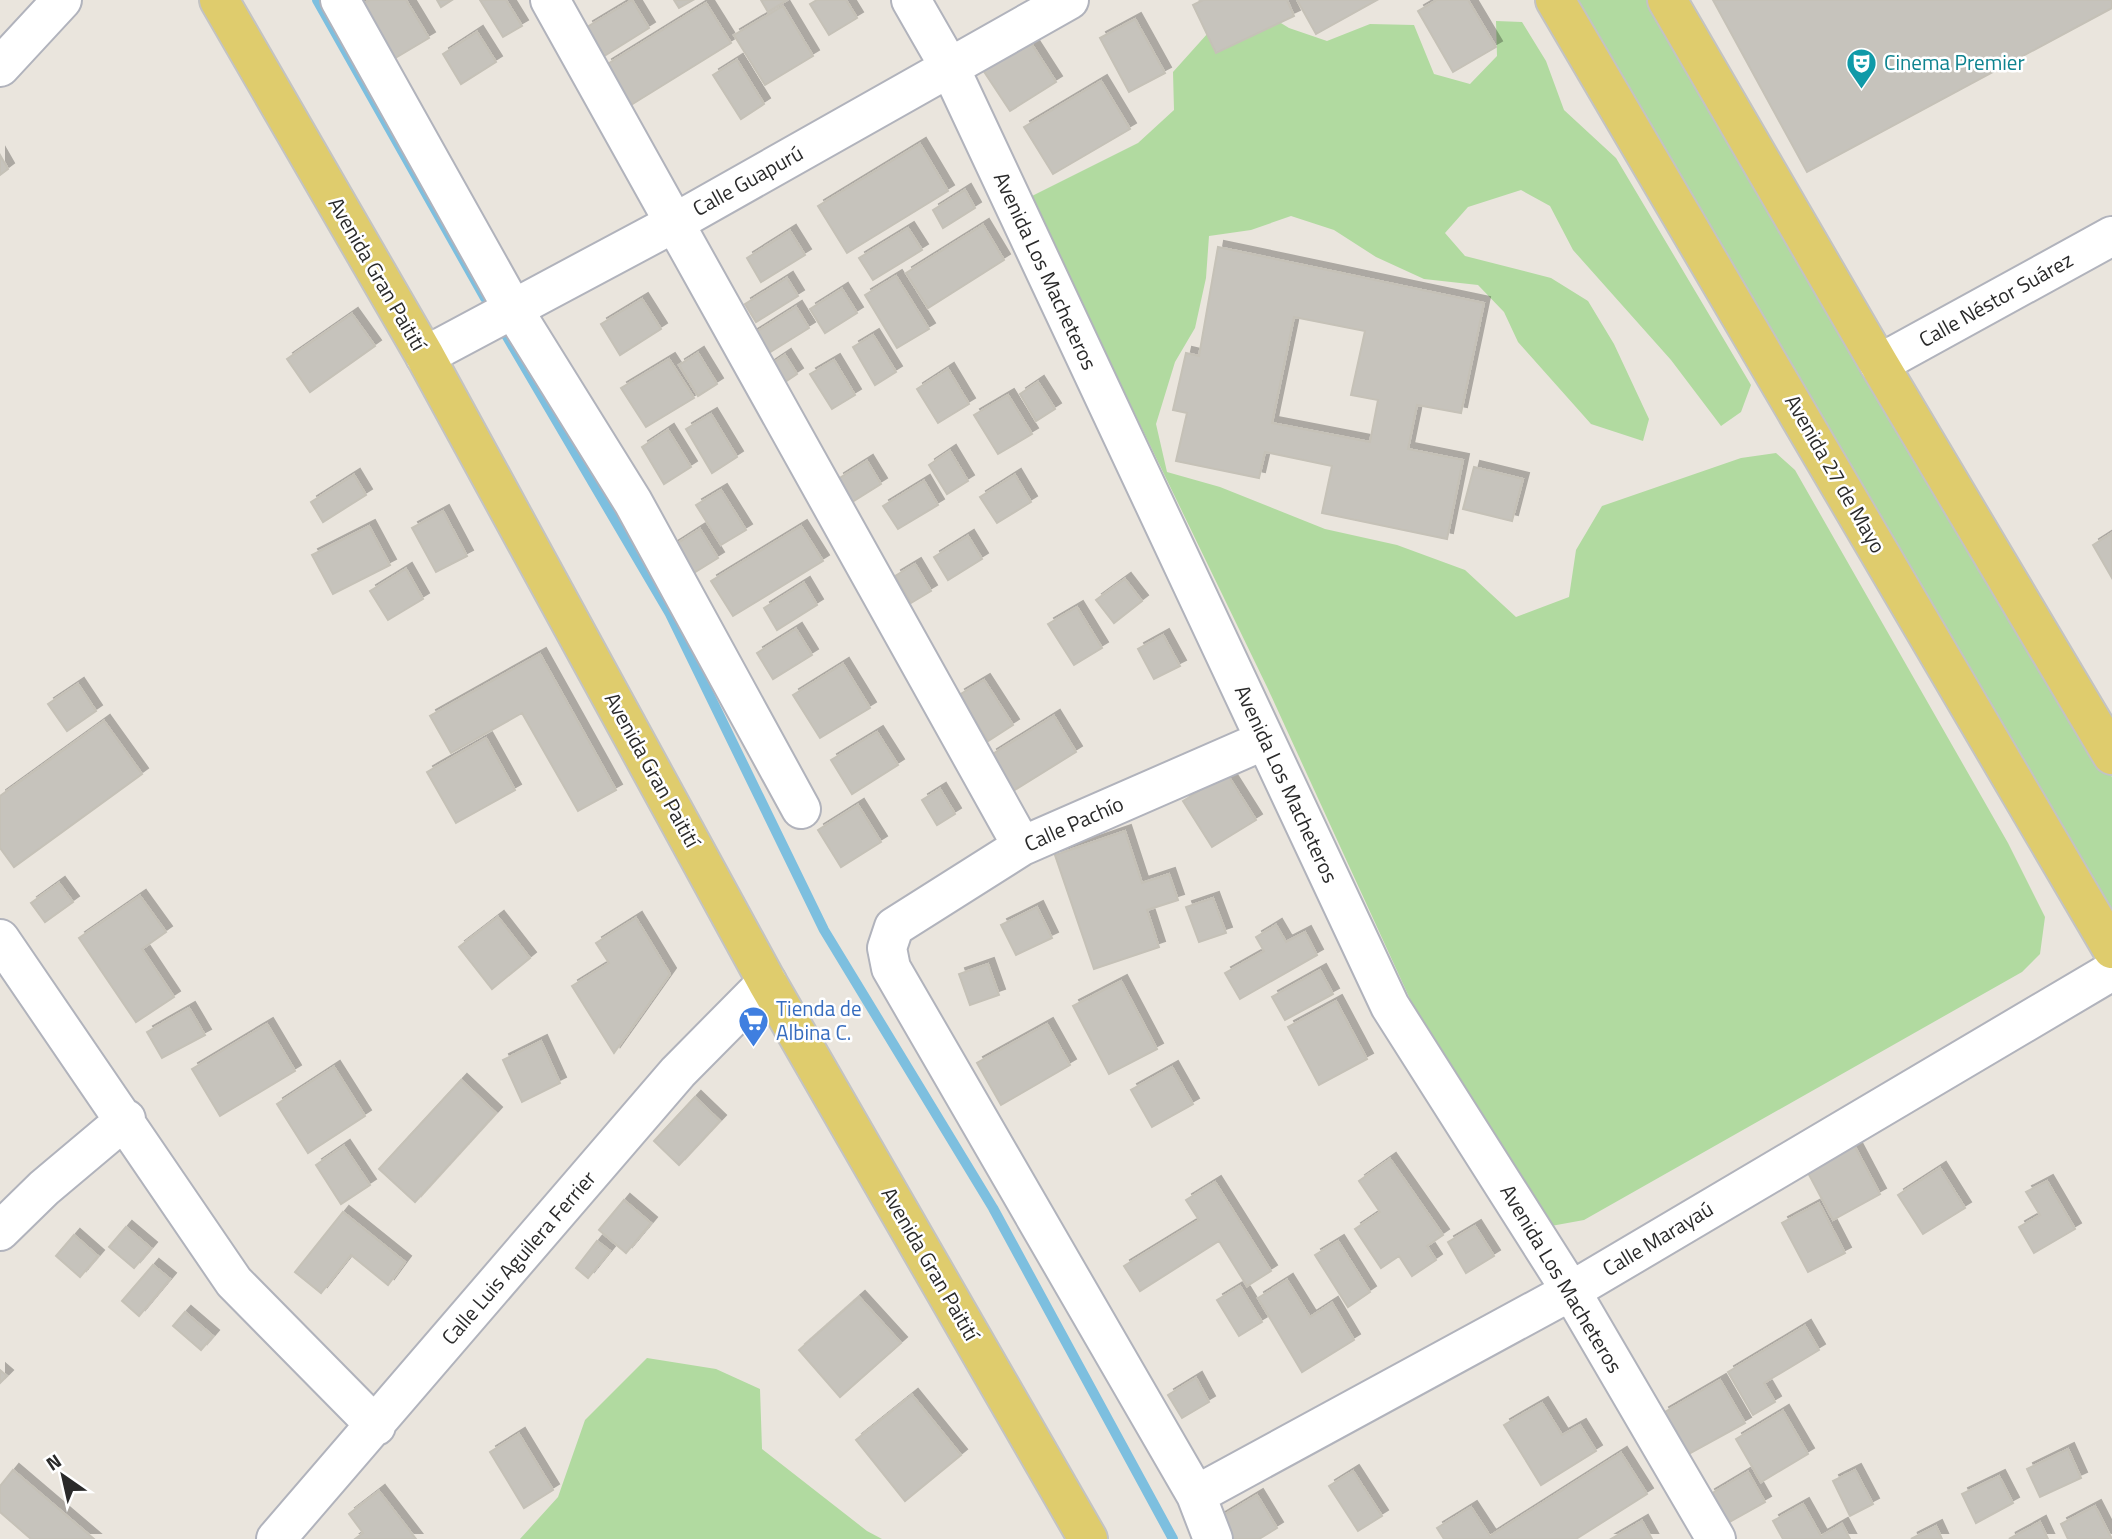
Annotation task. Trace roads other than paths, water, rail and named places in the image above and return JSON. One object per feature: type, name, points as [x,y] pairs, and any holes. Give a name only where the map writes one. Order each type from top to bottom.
[{"type":"main road","name":"Avenida Gran Paitití","points":[[219,0],[425,356],[767,982],[1088,1539]]},
{"type":"main road","name":"Avenida 27 de Mayo","points":[[1555,0],[2112,949]]},
{"type":"main road","points":[[1668,0],[1885,374],[2112,755]]},
{"type":"street","points":[[0,67],[62,0]]},
{"type":"street","points":[[340,0],[513,309],[633,502],[801,809]]},
{"type":"street","points":[[550,0],[1022,846]]},
{"type":"street","name":"Avenida Los Macheteros","points":[[911,0],[950,68],[1390,1006],[1570,1291],[1716,1539]]},
{"type":"street","name":"Calle Guapurú","points":[[425,356],[676,222],[1069,0]]},
{"type":"street","name":"Calle Néstor Suárez","points":[[1885,374],[2112,236]]},
{"type":"street","name":"Calle Pachío","points":[[1196,1495],[891,968],[887,948],[894,927],[1022,846],[1265,740]]},
{"type":"street","points":[[0,939],[126,1119],[154,1168],[234,1282],[376,1426]]},
{"type":"street","name":"Calle Marayaú","points":[[1196,1495],[1570,1291],[2112,971]]},
{"type":"street","name":"Calle Luis Aguilera Ferrier","points":[[276,1539],[678,1072],[767,982]]},
{"type":"street","points":[[0,1231],[44,1188],[126,1119]]},
{"type":"street","points":[[1196,1495],[1213,1539]]},
{"type":"waterway","points":[[317,0],[485,298]]},
{"type":"waterway","points":[[506,335],[670,614],[824,930],[993,1208],[1173,1539]]},
{"type":"place","name":"Cinema Premier","points":[[1861,90]]},
{"type":"place","name":"Tienda de Albina C.","points":[[753,1048]]}]
